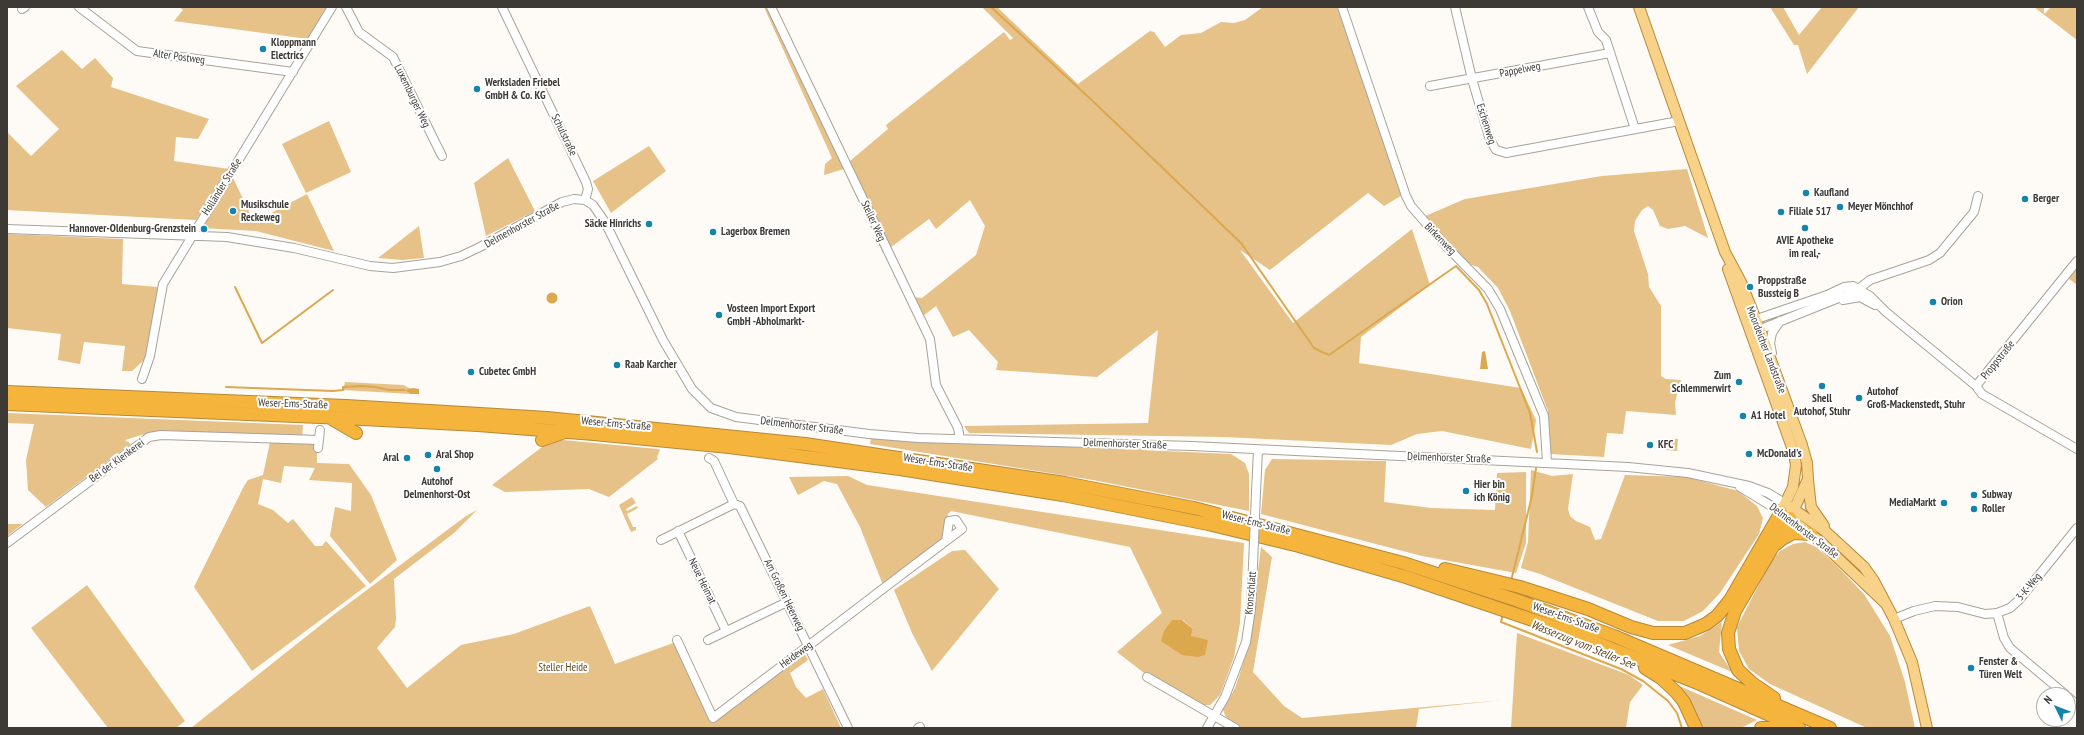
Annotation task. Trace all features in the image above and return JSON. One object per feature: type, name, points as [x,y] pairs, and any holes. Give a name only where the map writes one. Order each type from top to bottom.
[{"type":"highway","name":"Weser-Ems-Straße","points":[[7,392],[480,413],[628,425],[804,444],[986,470],[1127,494],[1194,508],[1275,528],[1402,563],[1501,601],[1512,611],[1628,655],[1799,728]]},
{"type":"highway","name":"Weser-Ems-Straße","points":[[7,404],[329,417],[565,432],[729,447],[900,469],[1118,505],[1208,524],[1299,546],[1406,577],[1501,601],[1516,600],[1614,636],[1830,728]]},
{"type":"highway","points":[[329,417],[350,428],[356,433]]},
{"type":"highway","points":[[542,440],[565,432]]},
{"type":"highway","points":[[1788,511],[1774,545],[1735,611],[1728,633],[1728,648],[1733,662],[1746,678],[1791,711]]},
{"type":"highway","points":[[1402,563],[1411,560],[1514,585],[1588,609],[1631,627],[1653,634],[1685,633],[1706,624],[1717,616],[1730,600],[1788,511]]},
{"type":"highway","points":[[1774,545],[1793,533],[1811,534]]},
{"type":"highway","points":[[1628,655],[1670,685],[1684,702],[1696,728]]},
{"type":"highway","points":[[1761,728],[1776,728]]},
{"type":"main road","name":"Moordeicher Landstraße","points":[[1639,7],[1724,252],[1727,265],[1753,326],[1770,358],[1802,445],[1807,463],[1808,479],[1788,511]]},
{"type":"main road","name":"Moordeicher Landstraße","points":[[1753,326],[1794,454],[1796,465],[1788,511]]},
{"type":"main road","points":[[1808,479],[1811,507],[1823,523],[1825,531]]},
{"type":"main road","points":[[1788,511],[1825,531]]},
{"type":"main road","name":"Delmenhorster Straße","points":[[1788,511],[1811,534],[1844,562],[1886,604]]},
{"type":"main road","name":"Delmenhorster Straße","points":[[1825,531],[1864,567],[1894,619],[1912,662],[1927,728]]},
{"type":"street","name":"Alter Postweg","points":[[80,7],[137,50],[293,72]]},
{"type":"street","name":"Holländer Straße","points":[[142,379],[150,356],[163,284],[332,7]]},
{"type":"street","name":"Luxemburger Weg","points":[[346,7],[359,32],[393,57],[442,156]]},
{"type":"street","name":"Schulstraße","points":[[502,7],[586,182],[588,189],[585,200]]},
{"type":"street","name":"Steller Weg","points":[[771,7],[930,339],[936,385],[958,428],[960,439]]},
{"type":"street","name":"Birkenweg","points":[[1342,7],[1406,196],[1411,206],[1424,223],[1488,289],[1500,310],[1544,416],[1547,462]]},
{"type":"street","name":"Eschenweg","points":[[1454,7],[1472,79],[1492,145],[1500,153],[1679,121]]},
{"type":"street","points":[[1588,7],[1598,32],[1606,40],[1635,129]]},
{"type":"street","name":"Pappelweg","points":[[1430,86],[1610,53]]},
{"type":"street","points":[[1753,326],[1780,321],[1823,304],[1860,293],[1870,280],[1929,260],[1940,253],[1974,212],[1978,196]]},
{"type":"street","name":"Delmenhorster Straße","points":[[7,229],[192,236],[260,241],[370,266],[393,268],[440,262],[480,247],[562,202],[574,199],[585,200],[593,205],[606,222],[656,327],[682,373],[700,398],[712,408],[736,418],[869,434],[960,439],[1547,462],[1655,470],[1688,473],[1734,484],[1788,511]]},
{"type":"street","name":"Proppstraße","points":[[1860,293],[1870,296],[1886,312],[1976,386],[2077,261]]},
{"type":"street","points":[[1753,326],[1844,287],[1853,286],[1860,293]]},
{"type":"street","points":[[1770,358],[1772,353],[1770,343],[1772,333],[1780,321]]},
{"type":"street","points":[[1976,386],[1982,394],[1999,405],[2077,449]]},
{"type":"street","name":"Bei der Klenkerei","points":[[7,543],[150,437],[161,436],[318,444],[320,430]]},
{"type":"street","name":"Kronschlatt","points":[[1207,728],[1215,716],[1233,679],[1246,642],[1251,609],[1258,450]]},
{"type":"street","name":"Am Großen Heerweg","points":[[709,458],[714,461],[787,602],[848,728]]},
{"type":"street","points":[[660,540],[737,505]]},
{"type":"street","name":"3-K-Weg","points":[[1998,613],[2010,608],[2019,600],[2077,528]]},
{"type":"street","name":"Neue Heimat","points":[[678,531],[726,631]]},
{"type":"street","name":"Heideweg","points":[[677,640],[713,718],[946,541]]},
{"type":"street","points":[[708,640],[787,602]]},
{"type":"street","points":[[1894,619],[1914,611],[1935,606],[1958,607],[1985,614],[1998,613],[2004,638],[2010,648],[2056,687]]},
{"type":"street","points":[[1147,677],[1235,728]]},
{"type":"green space","points":[[179,7],[327,7],[308,39],[174,21],[183,10]]},
{"type":"green space","points":[[764,7],[776,7],[841,157],[850,161],[888,129],[886,125],[1004,32],[1010,40],[1013,38],[982,7],[997,7],[1078,84],[1150,31],[1154,32],[1165,47],[1181,35],[1201,33],[1221,22],[1234,23],[1245,20],[1263,7],[1337,7],[1404,194],[1384,206],[1368,193],[1270,270],[1240,250],[1293,323],[1412,229],[1430,285],[1361,337],[1359,363],[1521,388],[1536,420],[1531,449],[1442,431],[1417,434],[1391,445],[1224,437],[969,433],[964,426],[1148,423],[1158,330],[1097,377],[996,370],[998,362],[969,330],[953,337],[936,306],[923,316],[912,297],[922,298],[976,255],[985,226],[970,200],[936,229],[929,219],[883,253],[844,169],[824,175],[825,164],[832,158]]},
{"type":"green space","points":[[1770,7],[1783,7],[1799,35],[1822,7],[1859,7],[1807,74],[1798,45],[1794,45]]},
{"type":"green space","points":[[2034,7],[2044,7],[2044,14],[2051,7],[2077,7],[2077,40]]},
{"type":"green space","points":[[62,50],[82,69],[95,58],[113,78],[111,87],[209,119],[198,139],[176,137],[174,161],[229,169],[196,220],[7,210],[7,132],[31,156],[59,129],[16,86]]},
{"type":"green space","points":[[329,121],[351,172],[306,193],[282,144]]},
{"type":"green space","points":[[649,146],[666,171],[611,213],[593,181]]},
{"type":"green space","points":[[508,158],[535,211],[486,236],[474,183]]},
{"type":"green space","points":[[1687,169],[1708,238],[1685,226],[1668,229],[1660,226],[1653,210],[1648,206],[1642,210],[1635,221],[1634,231],[1648,274],[1649,287],[1661,306],[1661,376],[1666,379],[1681,380],[1675,402],[1676,415],[1626,411],[1623,434],[1607,433],[1604,457],[1551,454],[1548,444],[1548,411],[1510,311],[1498,288],[1478,267],[1465,263],[1423,217],[1465,199],[1602,176]]},
{"type":"green space","points":[[233,178],[254,222],[307,194],[334,251],[256,231],[201,228]]},
{"type":"green space","points":[[419,226],[424,258],[403,260],[378,258]]},
{"type":"green space","points":[[7,234],[123,239],[122,284],[158,287],[149,352],[143,361],[132,371],[122,371],[125,346],[84,342],[80,364],[58,360],[61,334],[7,328]]},
{"type":"green space","points":[[2076,268],[2077,269],[2077,285],[2068,278]]},
{"type":"green space","points":[[345,382],[403,385],[411,389],[404,390],[411,394],[343,390]]},
{"type":"green space","points":[[7,413],[303,425],[302,437],[160,432],[141,435],[125,440],[131,444],[46,507],[28,490],[26,460],[34,424],[7,423]]},
{"type":"green space","points":[[871,438],[1231,454],[1245,463],[1249,474],[1249,511],[1093,480],[870,444]]},
{"type":"green space","points":[[1666,438],[1678,439],[1677,451],[1665,450]]},
{"type":"green space","points":[[563,440],[660,450],[657,457],[658,459],[609,497],[589,489],[505,492],[492,485],[546,444],[553,441]]},
{"type":"green space","points":[[270,442],[317,443],[317,463],[349,464],[371,495],[397,560],[370,584],[330,536],[335,507],[351,511],[352,483],[309,480],[315,468],[284,466],[281,483],[263,479],[258,504],[273,510],[288,523],[293,519],[315,546],[322,546],[326,541],[366,586],[252,671],[194,587],[244,486],[248,480],[263,475]]},
{"type":"green space","points":[[1272,459],[1386,461],[1384,502],[1431,508],[1495,510],[1497,473],[1526,472],[1526,543],[1516,573],[1422,556],[1261,514],[1265,470]]},
{"type":"green space","points":[[1531,470],[1552,476],[1573,474],[1568,509],[1570,516],[1576,521],[1590,527],[1595,540],[1601,539],[1625,475],[1687,477],[1738,491],[1757,506],[1763,518],[1759,534],[1720,593],[1703,611],[1684,621],[1658,621],[1540,574],[1521,568],[1528,542]]},
{"type":"green space","points":[[848,476],[867,485],[1244,543],[1240,623],[1234,657],[1220,695],[1210,705],[1203,705],[1144,673],[1117,652],[1162,613],[1130,547],[951,511],[948,514],[943,538],[883,585],[860,527],[837,484],[824,481],[798,495],[789,477]],"holes":[[[1172,620],[1183,620],[1193,629],[1191,636]]]},
{"type":"green space","points":[[632,497],[636,503],[626,509],[627,511],[637,506],[638,508],[627,514],[633,527],[636,527],[636,530],[631,532],[619,505]]},
{"type":"green space","name":"Steller Heide","points":[[477,510],[454,533],[394,579],[395,627],[377,648],[407,688],[461,645],[514,634],[590,606],[615,664],[676,642],[711,719],[804,653],[808,660],[790,673],[796,687],[806,698],[823,689],[841,728],[191,728],[332,616],[466,516]]},
{"type":"green space","points":[[7,524],[23,524],[7,536]]},
{"type":"green space","points":[[1805,542],[1816,547],[1864,594],[1890,636],[1905,682],[1915,728],[1867,728],[1770,684],[1749,669],[1739,651],[1737,627],[1770,563],[1780,551],[1793,544]]},
{"type":"green space","points":[[1261,547],[1272,557],[1253,672],[1284,706],[1302,718],[1503,700],[1419,709],[1416,728],[1240,728],[1226,717],[1223,710],[1235,688],[1248,649]]},
{"type":"green space","points":[[965,550],[999,589],[932,671],[912,633],[894,590],[952,551]]},
{"type":"green space","points":[[87,585],[185,721],[176,728],[108,728],[31,628]]},
{"type":"green space","points":[[1722,622],[1719,652],[1732,672],[1668,645],[1700,636]]},
{"type":"green space","points":[[1517,633],[1629,675],[1643,685],[1630,702],[1626,728],[1511,728]]},
{"type":"green space","points":[[1677,685],[1757,720],[1741,728],[1702,728],[1689,700]]},
{"type":"shaded area","points":[[550,293],[554,293],[556,294],[556,302],[550,303],[547,300],[547,296]]},
{"type":"shaded area","points":[[1485,351],[1488,369],[1480,369],[1482,352]]},
{"type":"shaded area","points":[[413,388],[419,389],[419,394],[411,394],[404,390]]},
{"type":"shaded area","points":[[1172,620],[1182,620],[1193,629],[1191,636],[1208,640],[1205,655],[1198,657],[1182,655],[1161,641],[1164,631]]},
{"type":"waterway","points":[[991,7],[1098,106],[1241,243],[1314,348],[1329,355],[1456,266],[1479,290],[1487,304],[1530,413],[1537,452]]},
{"type":"waterway","points":[[235,287],[262,343],[333,290]]},
{"type":"waterway","points":[[226,387],[333,391],[343,390],[343,387],[362,386],[389,390],[404,390]]},
{"type":"waterway","points":[[1511,581],[1532,496],[1536,468]]},
{"type":"waterway","name":"Wasserzug vom Steller See","points":[[1503,614],[1501,622],[1621,669],[1643,681],[1668,701],[1677,713],[1682,728]]},
{"type":"place","name":"Kloppmann Electrics","points":[[263,49]]},
{"type":"place","name":"Werksladen Friebel GmbH & Co. KG","points":[[477,89]]},
{"type":"place","name":"Kaufland","points":[[1806,193]]},
{"type":"place","name":"Berger","points":[[2025,199]]},
{"type":"place","name":"Meyer Mönchhof","points":[[1840,207]]},
{"type":"place","name":"Musikschule Reckeweg","points":[[233,211]]},
{"type":"place","name":"Filiale 517","points":[[1781,212]]},
{"type":"place","name":"Säcke Hinrichs","points":[[649,224]]},
{"type":"place","name":"AVIE Apotheke im real,-","points":[[1805,228]]},
{"type":"place","name":"Hannover-Oldenburg-Grenzstein","points":[[204,229]]},
{"type":"place","name":"Lagerbox Bremen","points":[[713,232]]},
{"type":"place","name":"Proppstraße Bussteig B","points":[[1750,287]]},
{"type":"place","name":"Orion","points":[[1933,302]]},
{"type":"place","name":"Vosteen Import Export GmbH -Abholmarkt-","points":[[719,315]]},
{"type":"place","name":"Raab Karcher","points":[[617,365]]},
{"type":"place","name":"Cubetec GmbH","points":[[471,372]]},
{"type":"place","name":"Zum Schlemmerwirt","points":[[1739,382]]},
{"type":"place","name":"Shell Autohof, Stuhr","points":[[1822,386]]},
{"type":"place","name":"Autohof Groß-Mackenstedt, Stuhr","points":[[1859,398]]},
{"type":"place","name":"A1 Hotel","points":[[1743,416]]},
{"type":"place","name":"KFC","points":[[1650,445]]},
{"type":"place","name":"McDonald's","points":[[1749,454]]},
{"type":"place","name":"Aral Shop","points":[[428,455]]},
{"type":"place","name":"Aral","points":[[407,458]]},
{"type":"place","name":"Autohof Delmenhorst-Ost","points":[[437,469]]},
{"type":"place","name":"Hier bin ich König","points":[[1466,491]]},
{"type":"place","name":"Subway","points":[[1974,495]]},
{"type":"place","name":"MediaMarkt","points":[[1944,503]]},
{"type":"place","name":"Roller","points":[[1974,509]]},
{"type":"place","name":"Fenster & Türen Welt","points":[[1971,668]]}]
